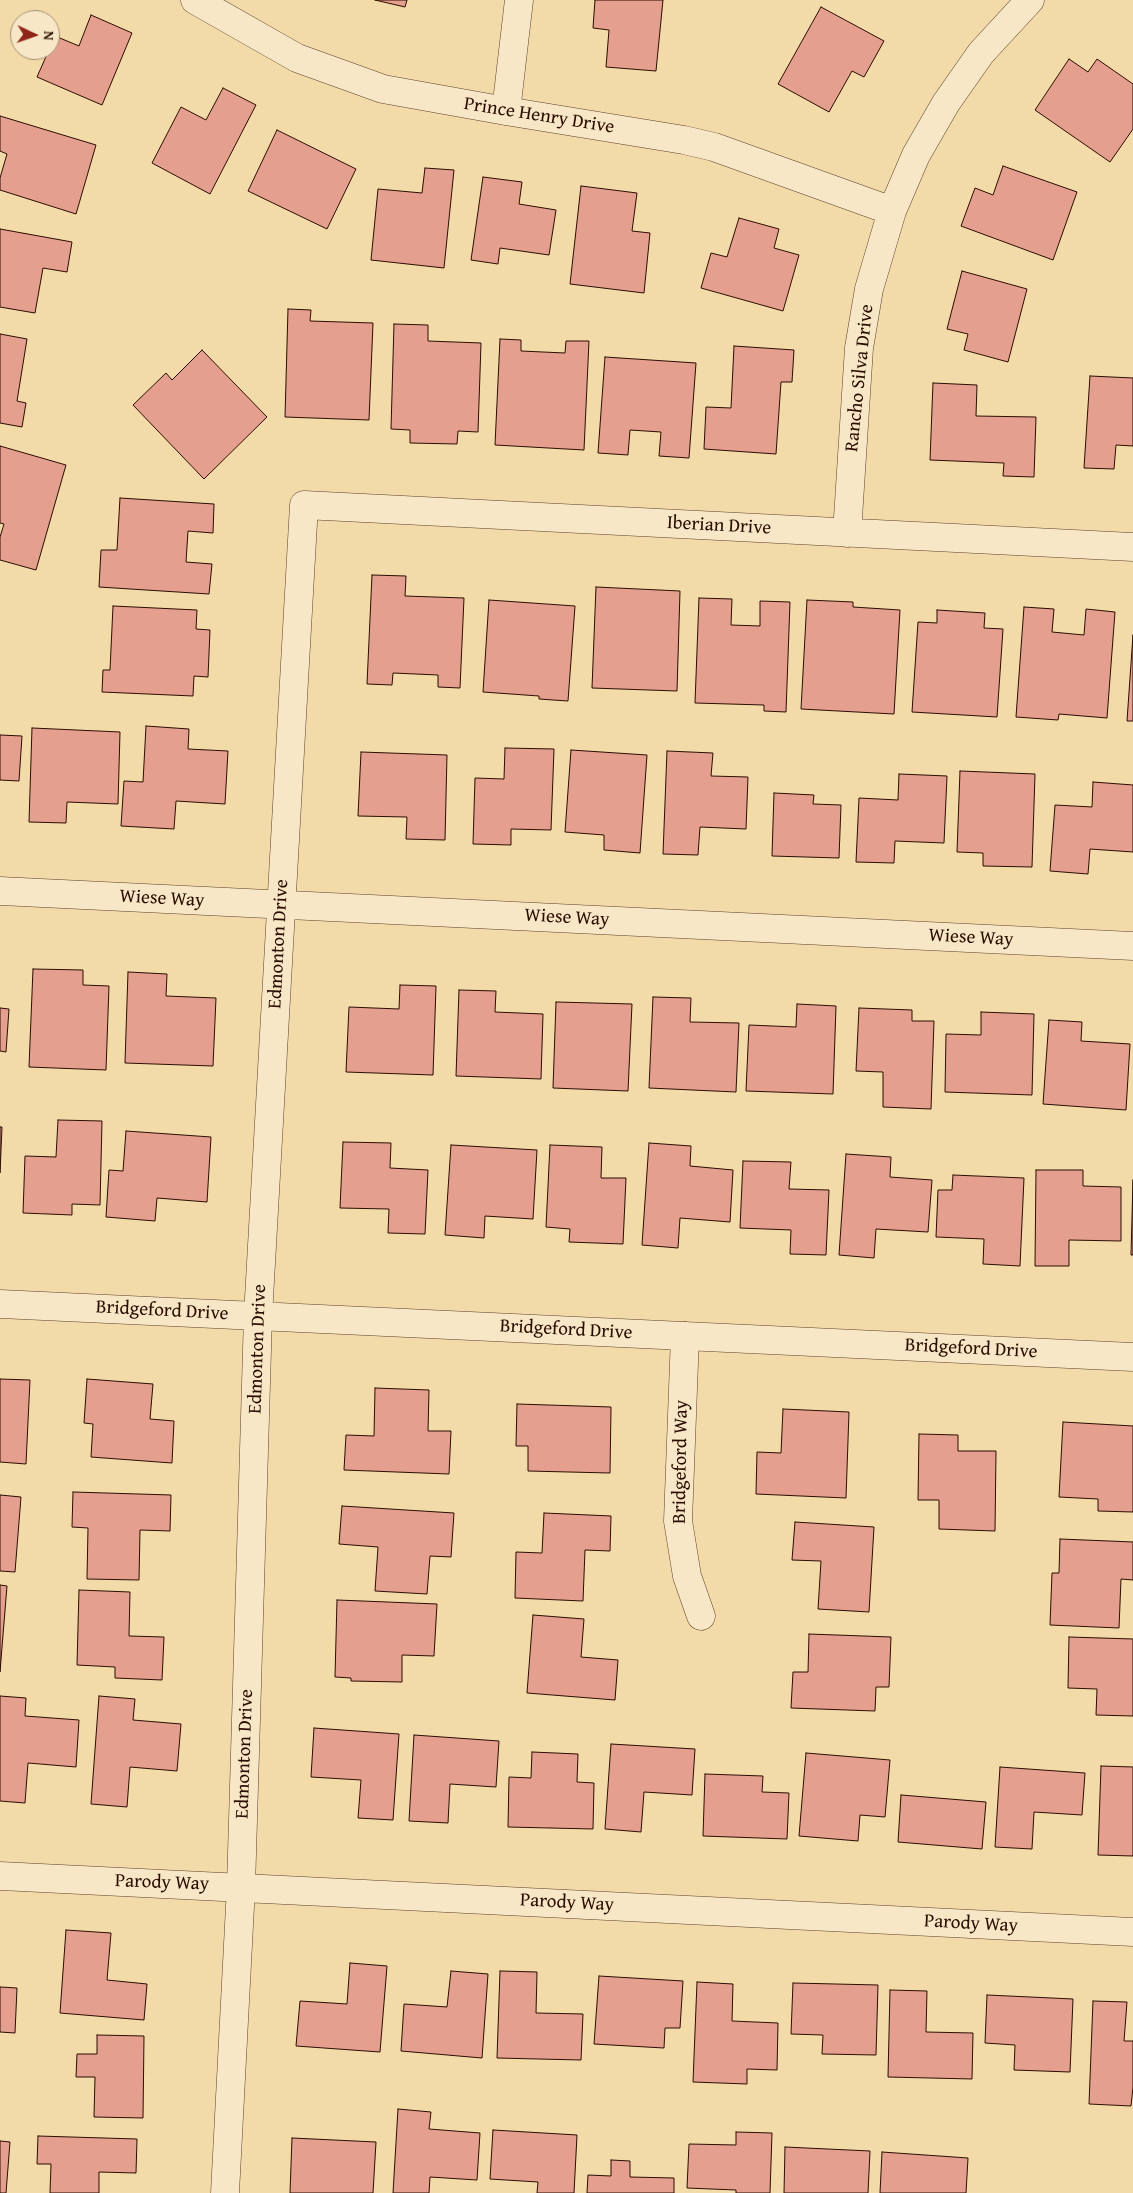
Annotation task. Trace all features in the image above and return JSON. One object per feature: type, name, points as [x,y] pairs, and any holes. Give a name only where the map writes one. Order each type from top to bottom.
[{"type":"street","name":"Prince Henry Drive","points":[[194,0],[297,58],[383,89],[684,140],[714,147],[892,211]]},
{"type":"street","points":[[506,111],[519,0]]},
{"type":"street","name":"Rancho Silva Drive","points":[[848,533],[859,348],[869,289],[892,211],[916,155],[946,103],[981,53],[1030,0]]},
{"type":"street","name":"Iberian Drive","points":[[304,505],[1133,547]]},
{"type":"street","name":"Edmonton Drive","points":[[225,2193],[241,1887],[258,1316],[304,505]]},
{"type":"street","name":"Wiese Way","points":[[0,891],[1133,946]]},
{"type":"street","name":"Bridgeford Drive","points":[[0,1304],[1133,1357]]},
{"type":"street","name":"Bridgeford Way","points":[[685,1336],[678,1521],[687,1576],[701,1616]]},
{"type":"street","name":"Parody Way","points":[[0,1876],[1133,1932]]},
{"type":"building","points":[[375,0],[407,0],[405,7]]},
{"type":"building","points":[[595,0],[663,0],[656,71],[606,67],[609,30],[593,28]]},
{"type":"building","points":[[821,7],[884,41],[864,77],[852,71],[829,112],[778,84]]},
{"type":"building","points":[[91,15],[132,33],[102,105],[37,77],[44,60],[60,60],[60,38],[79,46]]},
{"type":"building","points":[[1069,59],[1088,72],[1097,59],[1133,84],[1133,129],[1110,162],[1035,110]]},
{"type":"building","points":[[223,88],[256,105],[210,194],[152,163],[181,107],[206,120]]},
{"type":"building","points":[[0,116],[96,145],[76,214],[0,190],[0,178],[7,154],[0,151]]},
{"type":"building","points":[[277,130],[356,169],[327,229],[248,191]]},
{"type":"building","points":[[1003,166],[1077,192],[1053,260],[961,226],[975,188],[993,195]]},
{"type":"building","points":[[425,168],[454,170],[444,268],[371,260],[378,189],[422,193]]},
{"type":"building","points":[[483,177],[522,182],[519,204],[556,210],[549,255],[500,248],[498,264],[471,260]]},
{"type":"building","points":[[581,186],[637,193],[632,231],[650,233],[644,293],[570,284]]},
{"type":"building","points":[[739,218],[779,229],[774,248],[799,255],[783,311],[701,288],[711,253],[727,257]]},
{"type":"building","points":[[0,229],[72,242],[67,272],[43,268],[35,313],[0,307]]},
{"type":"building","points":[[962,271],[1027,289],[1008,362],[964,350],[968,334],[947,329]]},
{"type":"building","points":[[288,309],[311,310],[310,321],[373,323],[369,420],[285,417]]},
{"type":"building","points":[[394,324],[428,325],[428,341],[481,343],[478,432],[458,431],[457,444],[410,443],[410,430],[391,429]]},
{"type":"building","points":[[0,334],[27,339],[17,401],[26,403],[22,427],[0,423]]},
{"type":"building","points":[[500,339],[521,340],[521,351],[565,353],[566,341],[589,341],[584,450],[495,445]]},
{"type":"building","points":[[734,346],[794,350],[792,382],[781,382],[776,454],[704,449],[706,407],[731,408]]},
{"type":"building","points":[[202,350],[267,417],[204,479],[133,405],[166,373],[172,380]]},
{"type":"building","points":[[605,357],[696,363],[689,458],[659,456],[661,432],[630,430],[628,455],[598,453]]},
{"type":"building","points":[[1090,376],[1133,378],[1133,446],[1116,445],[1114,469],[1084,468]]},
{"type":"building","points":[[933,383],[977,385],[976,416],[1036,417],[1034,477],[1003,476],[1004,463],[930,460]]},
{"type":"building","points":[[0,446],[66,465],[36,570],[0,560],[0,537],[4,524],[0,523]]},
{"type":"building","points":[[120,498],[214,504],[213,533],[188,531],[186,562],[212,564],[209,594],[99,587],[101,550],[117,550]]},
{"type":"building","points":[[372,575],[406,576],[405,596],[464,598],[460,688],[438,687],[438,675],[393,673],[392,685],[367,684]]},
{"type":"building","points":[[596,587],[680,591],[677,691],[592,688]]},
{"type":"building","points":[[699,598],[732,599],[731,625],[760,626],[760,601],[790,602],[786,712],[764,711],[764,705],[695,703]]},
{"type":"building","points":[[489,600],[575,606],[568,701],[539,699],[539,696],[483,692]]},
{"type":"building","points":[[807,600],[853,602],[853,607],[900,610],[894,714],[801,709]]},
{"type":"building","points":[[113,606],[197,610],[196,629],[210,630],[208,677],[194,676],[193,696],[102,692],[103,670],[110,670]]},
{"type":"building","points":[[1024,607],[1054,609],[1052,632],[1084,635],[1086,609],[1115,612],[1107,718],[1059,714],[1058,720],[1016,717]]},
{"type":"building","points":[[937,610],[985,613],[984,628],[1003,629],[997,717],[912,712],[918,622],[937,623]]},
{"type":"building","points":[[1133,635],[1133,721],[1127,721]]},
{"type":"building","points":[[146,726],[189,729],[188,749],[228,751],[225,804],[176,801],[174,829],[121,826],[124,781],[143,782]]},
{"type":"building","points":[[32,728],[120,732],[118,804],[67,802],[66,823],[29,822]]},
{"type":"building","points":[[0,735],[22,736],[19,781],[0,780]]},
{"type":"building","points":[[505,748],[554,749],[551,830],[511,829],[511,845],[473,844],[475,778],[504,779]]},
{"type":"building","points":[[571,750],[647,755],[640,853],[604,850],[604,835],[565,832]]},
{"type":"building","points":[[667,751],[713,753],[711,776],[748,777],[746,829],[700,827],[698,855],[663,854]]},
{"type":"building","points":[[361,752],[447,755],[445,840],[406,839],[407,817],[358,816]]},
{"type":"building","points":[[960,771],[1035,774],[1032,867],[983,866],[983,853],[957,852]]},
{"type":"building","points":[[899,774],[947,776],[944,843],[895,841],[894,863],[856,862],[859,798],[898,800]]},
{"type":"building","points":[[1093,782],[1133,785],[1133,852],[1090,849],[1088,874],[1050,871],[1055,805],[1092,807]]},
{"type":"building","points":[[774,793],[814,795],[813,804],[841,805],[839,858],[772,856]]},
{"type":"building","points":[[33,969],[83,970],[83,985],[109,986],[106,1070],[29,1067]]},
{"type":"building","points":[[128,972],[167,974],[166,996],[216,998],[213,1066],[125,1063]]},
{"type":"building","points":[[400,985],[436,986],[433,1075],[346,1072],[349,1007],[399,1009]]},
{"type":"building","points":[[459,990],[496,991],[495,1012],[543,1014],[541,1079],[456,1076]]},
{"type":"building","points":[[653,997],[691,998],[690,1022],[739,1023],[736,1092],[649,1088]]},
{"type":"building","points":[[556,1002],[632,1004],[628,1091],[553,1088]]},
{"type":"building","points":[[797,1004],[836,1006],[833,1094],[746,1091],[749,1025],[796,1027]]},
{"type":"building","points":[[0,1008],[9,1009],[6,1052],[0,1051]]},
{"type":"building","points":[[859,1008],[912,1010],[912,1021],[934,1021],[931,1109],[883,1107],[883,1072],[856,1071]]},
{"type":"building","points":[[981,1012],[1034,1014],[1032,1095],[945,1092],[946,1034],[981,1035]]},
{"type":"building","points":[[1049,1020],[1082,1022],[1081,1041],[1130,1044],[1126,1110],[1043,1104]]},
{"type":"building","points":[[58,1120],[102,1121],[100,1205],[72,1204],[72,1215],[23,1213],[25,1156],[56,1157]]},
{"type":"building","points":[[0,1127],[2,1127],[0,1173]]},
{"type":"building","points":[[126,1131],[211,1137],[207,1202],[157,1198],[155,1221],[106,1217],[109,1170],[123,1171]]},
{"type":"building","points":[[343,1142],[391,1143],[390,1168],[428,1170],[425,1234],[388,1233],[389,1209],[340,1208]]},
{"type":"building","points":[[649,1143],[691,1146],[690,1166],[733,1170],[730,1222],[680,1218],[678,1248],[642,1245]]},
{"type":"building","points":[[451,1145],[537,1150],[533,1219],[485,1216],[484,1238],[445,1235]]},
{"type":"building","points":[[550,1145],[602,1147],[601,1178],[626,1178],[623,1244],[569,1242],[570,1229],[546,1227]]},
{"type":"building","points":[[846,1154],[891,1157],[890,1177],[932,1180],[928,1232],[876,1229],[874,1258],[839,1255]]},
{"type":"building","points":[[743,1161],[791,1162],[789,1189],[829,1190],[826,1255],[790,1254],[791,1230],[740,1228]]},
{"type":"building","points":[[1036,1170],[1083,1170],[1083,1186],[1121,1187],[1121,1241],[1069,1240],[1069,1266],[1035,1266]]},
{"type":"building","points":[[953,1175],[1024,1178],[1020,1266],[983,1264],[984,1239],[936,1237],[938,1190],[952,1190]]},
{"type":"building","points":[[1133,1180],[1133,1255],[1131,1255]]},
{"type":"building","points":[[0,1379],[30,1380],[26,1464],[0,1462]]},
{"type":"building","points":[[87,1379],[153,1384],[150,1419],[174,1421],[172,1463],[91,1457],[93,1424],[84,1423]]},
{"type":"building","points":[[375,1388],[429,1390],[428,1431],[451,1431],[449,1474],[344,1470],[346,1435],[374,1436]]},
{"type":"building","points":[[517,1404],[611,1407],[610,1473],[528,1471],[528,1446],[516,1446]]},
{"type":"building","points":[[783,1409],[849,1412],[846,1498],[756,1494],[757,1452],[781,1453]]},
{"type":"building","points":[[1063,1422],[1133,1426],[1133,1512],[1098,1511],[1098,1499],[1059,1497]]},
{"type":"building","points":[[919,1434],[958,1435],[958,1451],[996,1451],[995,1531],[939,1529],[939,1500],[918,1500]]},
{"type":"building","points":[[73,1492],[171,1495],[170,1531],[140,1530],[139,1580],[87,1579],[88,1528],[72,1527]]},
{"type":"building","points":[[0,1495],[21,1497],[15,1572],[0,1571]]},
{"type":"building","points":[[342,1506],[454,1513],[451,1557],[430,1556],[427,1594],[375,1591],[378,1547],[339,1544]]},
{"type":"building","points":[[544,1513],[611,1516],[610,1551],[585,1550],[583,1601],[515,1598],[516,1552],[542,1553]]},
{"type":"building","points":[[795,1522],[874,1527],[869,1612],[818,1609],[821,1561],[792,1560]]},
{"type":"building","points":[[1060,1539],[1133,1542],[1133,1580],[1121,1579],[1119,1628],[1050,1625],[1052,1573],[1059,1573]]},
{"type":"building","points":[[0,1585],[7,1586],[0,1672]]},
{"type":"building","points":[[79,1590],[130,1592],[129,1636],[164,1637],[162,1680],[115,1678],[115,1667],[77,1665]]},
{"type":"building","points":[[337,1600],[437,1604],[434,1656],[402,1655],[402,1682],[351,1681],[351,1678],[335,1677]]},
{"type":"building","points":[[533,1615],[584,1619],[581,1657],[618,1660],[615,1700],[527,1693]]},
{"type":"building","points":[[809,1634],[891,1637],[889,1687],[876,1687],[875,1711],[791,1708],[793,1672],[808,1672]]},
{"type":"building","points":[[1069,1637],[1133,1639],[1133,1716],[1096,1715],[1097,1689],[1068,1688]]},
{"type":"building","points":[[0,1696],[26,1698],[25,1716],[79,1720],[76,1767],[28,1763],[25,1803],[0,1801]]},
{"type":"building","points":[[99,1696],[135,1699],[133,1720],[181,1724],[177,1771],[130,1767],[127,1807],[91,1804]]},
{"type":"building","points":[[314,1728],[399,1734],[393,1820],[358,1818],[361,1780],[311,1777]]},
{"type":"building","points":[[414,1735],[499,1741],[496,1787],[450,1784],[448,1823],[409,1821]]},
{"type":"building","points":[[611,1744],[695,1749],[692,1795],[644,1792],[641,1832],[605,1829]]},
{"type":"building","points":[[532,1752],[578,1754],[577,1782],[594,1783],[593,1829],[508,1827],[509,1777],[531,1778]]},
{"type":"building","points":[[806,1753],[890,1760],[885,1817],[860,1815],[858,1841],[799,1836]]},
{"type":"building","points":[[1101,1766],[1133,1767],[1133,1856],[1098,1855]]},
{"type":"building","points":[[1000,1767],[1085,1773],[1082,1815],[1034,1812],[1032,1849],[995,1847]]},
{"type":"building","points":[[705,1774],[763,1776],[762,1792],[789,1793],[787,1839],[703,1836]]},
{"type":"building","points":[[901,1795],[986,1802],[982,1849],[898,1842]]},
{"type":"building","points":[[66,1930],[111,1933],[107,1980],[147,1984],[144,2020],[60,2013]]},
{"type":"building","points":[[350,1963],[387,1966],[380,2052],[296,2046],[300,2001],[347,2004]]},
{"type":"building","points":[[451,1971],[488,1974],[482,2058],[401,2051],[404,2004],[447,2007]]},
{"type":"building","points":[[500,1971],[537,1972],[536,2013],[583,2014],[581,2060],[497,2058]]},
{"type":"building","points":[[599,1976],[683,1981],[680,2028],[665,2028],[664,2048],[594,2044]]},
{"type":"building","points":[[697,1982],[733,1984],[732,2021],[778,2023],[777,2070],[747,2069],[747,2084],[693,2082]]},
{"type":"building","points":[[793,1983],[878,1985],[876,2055],[822,2054],[823,2035],[791,2034]]},
{"type":"building","points":[[0,1987],[17,1988],[15,2033],[0,2032]]},
{"type":"building","points":[[890,1990],[927,1991],[926,2032],[973,2033],[972,2079],[888,2077]]},
{"type":"building","points":[[987,1995],[1073,1999],[1070,2072],[1014,2070],[1015,2045],[985,2043]]},
{"type":"building","points":[[1093,2001],[1127,2002],[1124,2041],[1133,2041],[1131,2106],[1089,2104]]},
{"type":"building","points":[[97,2035],[144,2036],[143,2118],[94,2117],[95,2077],[76,2077],[77,2054],[97,2054]]},
{"type":"building","points":[[398,2109],[431,2112],[429,2129],[480,2133],[477,2180],[430,2177],[429,2193],[393,2193]]},
{"type":"building","points":[[493,2130],[577,2135],[574,2193],[537,2193],[538,2182],[490,2179]]},
{"type":"building","points":[[736,2132],[772,2133],[770,2193],[736,2193],[736,2190],[687,2188],[689,2144],[736,2145]]},
{"type":"building","points":[[38,2136],[137,2139],[136,2173],[99,2172],[99,2193],[50,2193],[51,2164],[37,2164]]},
{"type":"building","points":[[292,2138],[376,2142],[373,2193],[290,2193]]},
{"type":"building","points":[[0,2141],[10,2142],[6,2193],[0,2193]]},
{"type":"building","points":[[785,2147],[870,2151],[868,2193],[784,2193]]},
{"type":"building","points":[[882,2152],[968,2158],[966,2193],[880,2193]]},
{"type":"building","points":[[611,2160],[630,2161],[630,2177],[674,2178],[674,2193],[587,2193],[588,2175],[611,2176]]}]
